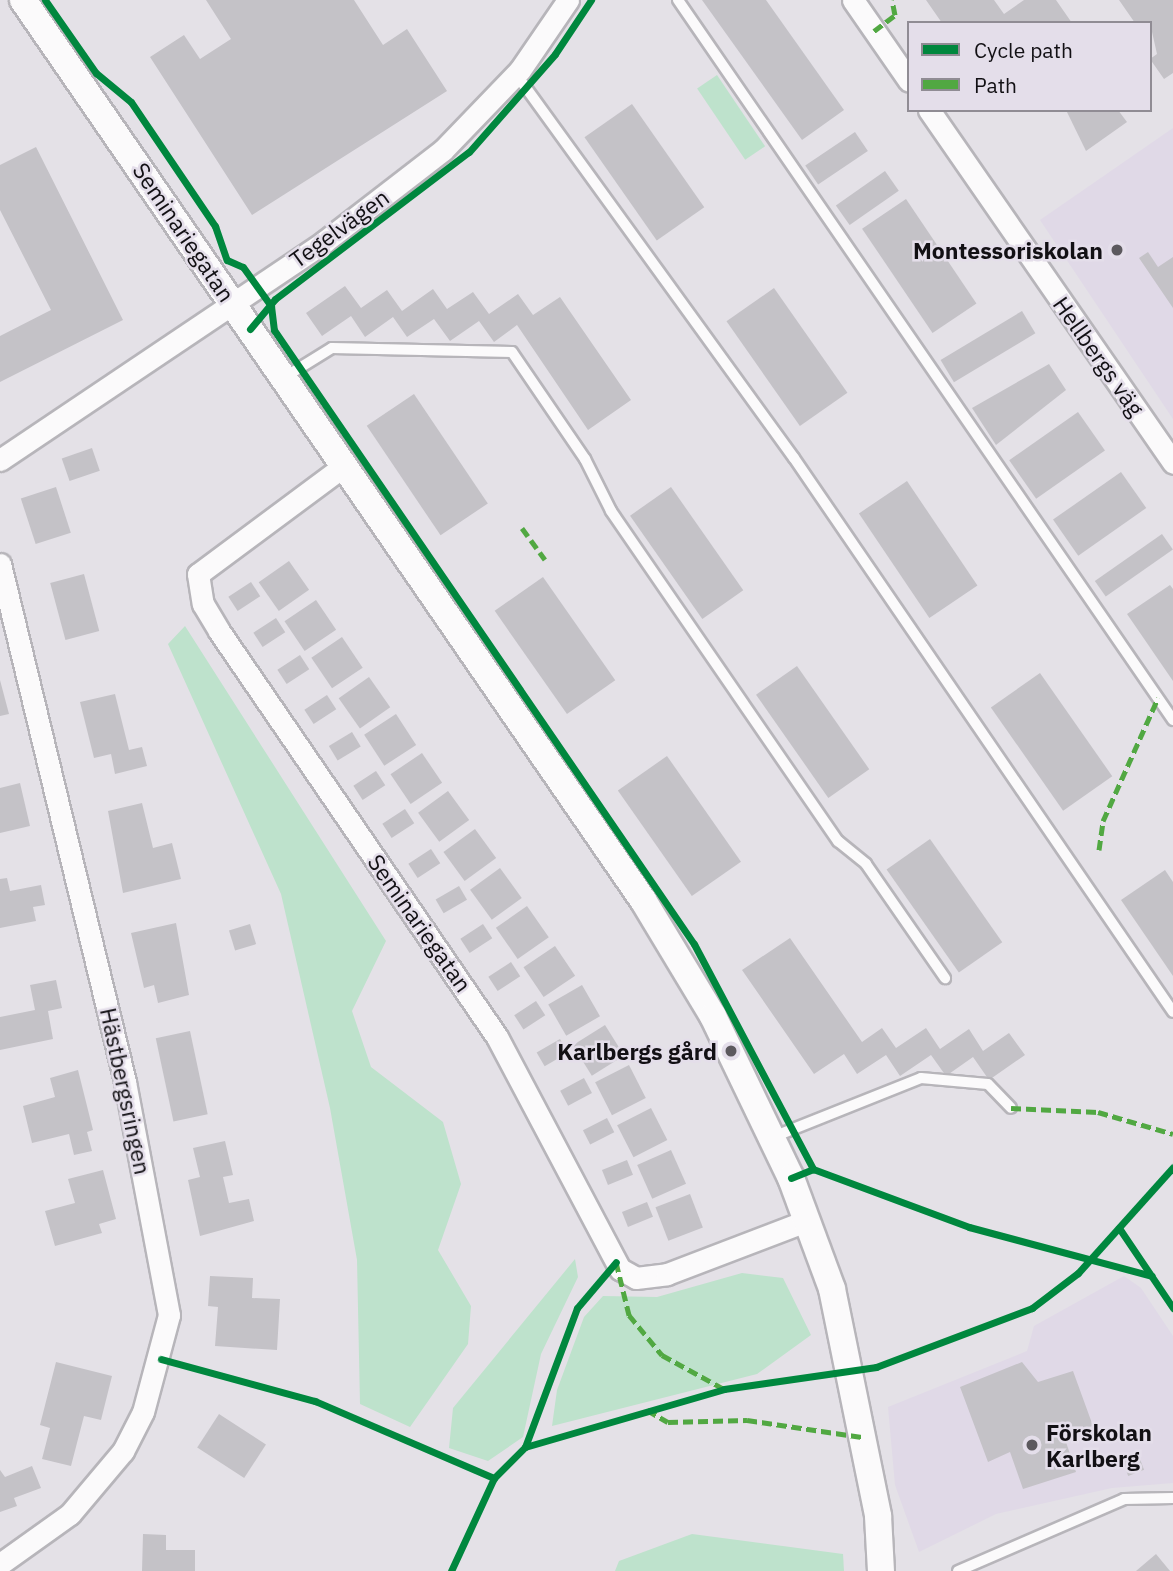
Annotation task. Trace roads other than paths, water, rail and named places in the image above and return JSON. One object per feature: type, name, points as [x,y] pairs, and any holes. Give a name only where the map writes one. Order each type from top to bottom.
[{"type":"street","name":"Seminariegatan","points":[[23,0],[650,911],[713,1016],[773,1138],[832,1289],[878,1516],[881,1571]]},
{"type":"street","name":"Tegelvägen","points":[[0,460],[231,302],[324,242],[426,163],[516,74],[568,0]]},
{"type":"street","points":[[853,0],[907,78]]},
{"type":"street","name":"Hellbergs väg","points":[[930,112],[1173,463]]},
{"type":"street","name":"Seminariegatan","points":[[345,465],[198,574],[203,604],[219,631],[497,1037],[620,1269],[636,1278],[667,1274],[806,1221]]},
{"type":"street","name":"Hästbergsringen","points":[[0,564],[125,1082],[169,1315],[143,1412],[123,1451],[70,1514],[0,1564]]},
{"type":"lane","points":[[678,0],[1173,720]]},
{"type":"lane","points":[[516,74],[794,457],[1173,1012]]},
{"type":"lane","points":[[283,378],[332,348],[512,352],[585,459],[611,510],[838,841],[866,864],[946,978]]},
{"type":"lane","points":[[773,1138],[922,1078],[988,1084],[1011,1108]]},
{"type":"lane","points":[[958,1571],[1124,1499],[1173,1499]]},
{"type":"place","name":"Montessoriskolan","points":[[1117,250]]},
{"type":"place","name":"Karlbergs gård","points":[[731,1051]]},
{"type":"place","name":"Förskolan Karlberg","points":[[1032,1445]]}]
